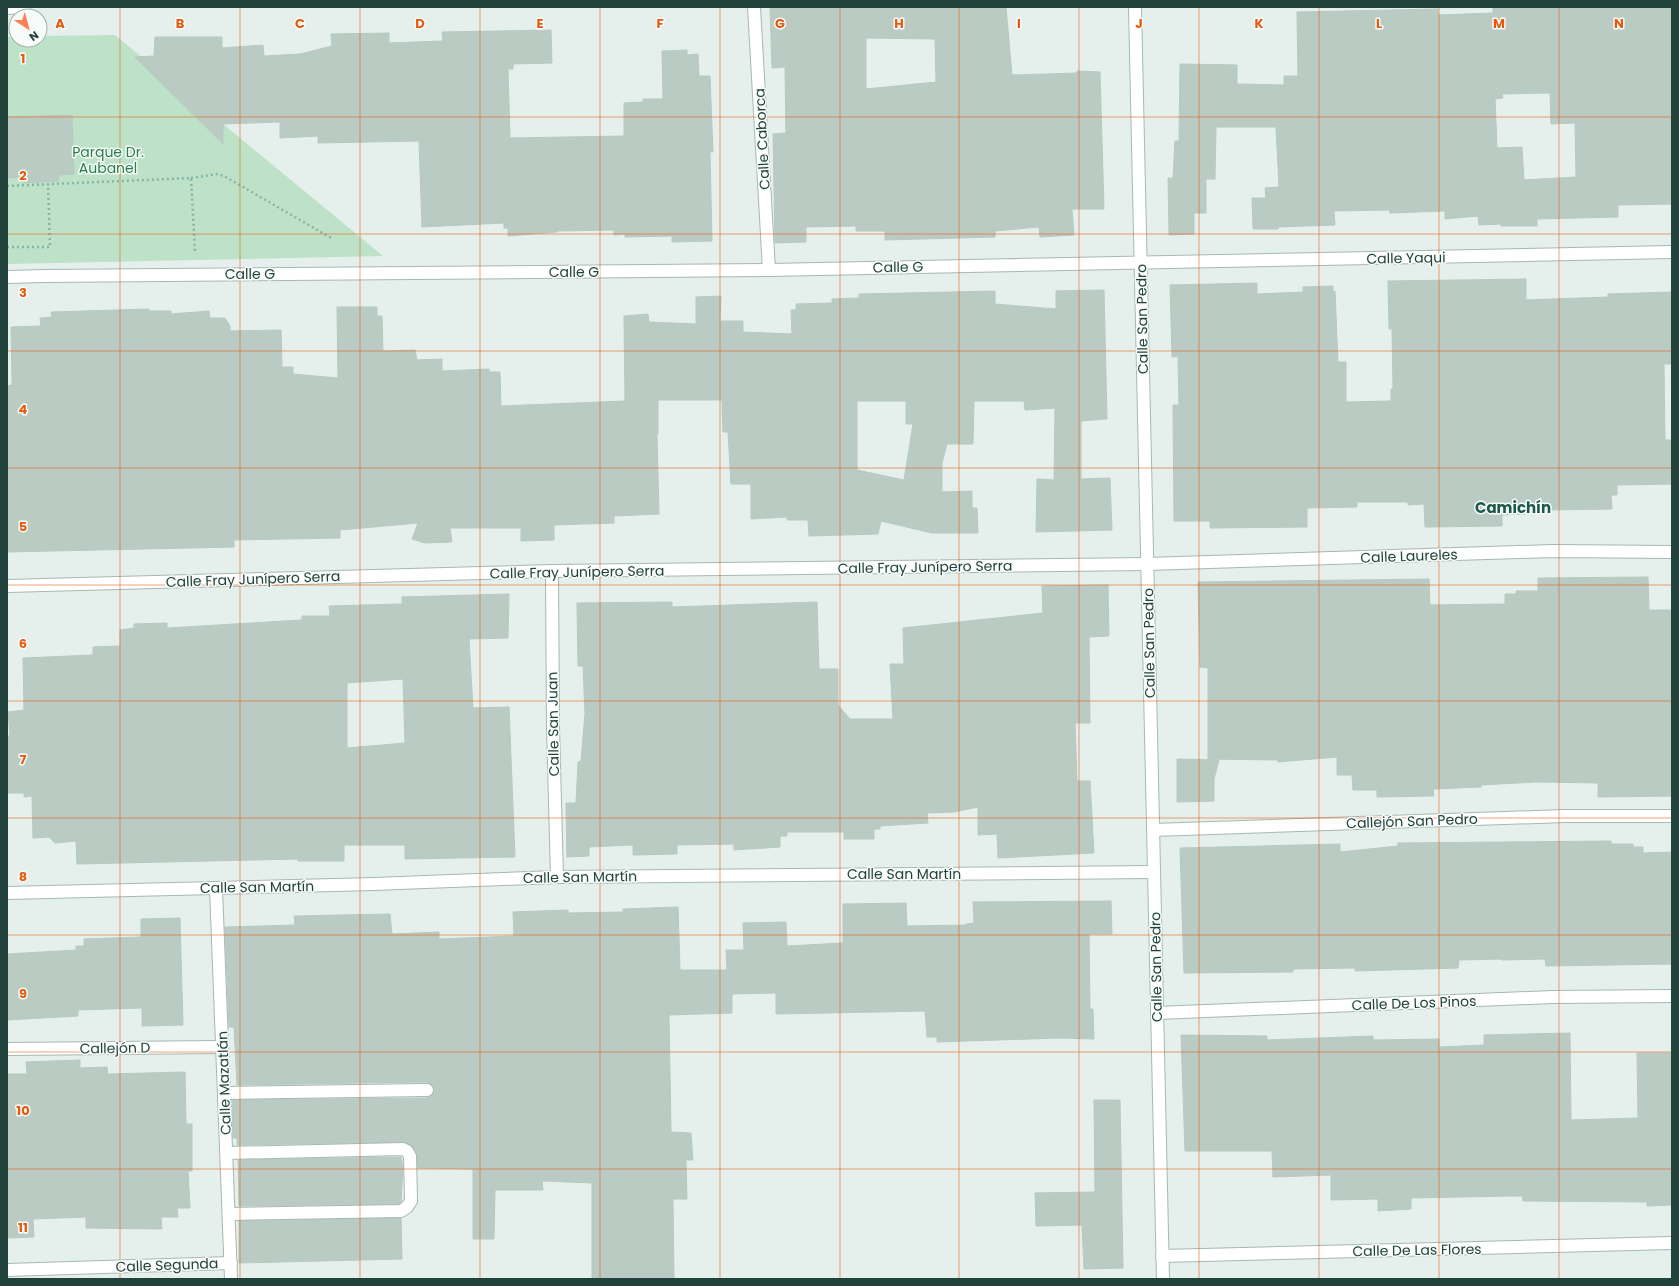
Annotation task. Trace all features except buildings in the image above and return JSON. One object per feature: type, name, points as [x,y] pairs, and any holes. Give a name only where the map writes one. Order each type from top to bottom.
[{"type":"street","points":[[7,8],[24,7]]},
{"type":"street","name":"Calle Caborca","points":[[754,7],[769,270]]},
{"type":"street","name":"Calle San Pedro","points":[[1135,7],[1162,1279]]},
{"type":"street","name":"Calle Yaqui","points":[[1141,262],[1672,252]]},
{"type":"street","name":"Calle G","points":[[7,277],[60,275],[769,270],[1141,262]]},
{"type":"street","name":"Calle Laureles","points":[[1147,564],[1552,551],[1672,552]]},
{"type":"street","name":"Calle Fray Junípero Serra","points":[[7,586],[552,571],[1147,564]]},
{"type":"street","name":"Calle San Juan","points":[[552,571],[553,728],[557,877]]},
{"type":"street","name":"Callejón San Pedro","points":[[1153,830],[1565,816],[1672,816]]},
{"type":"street","name":"Calle San Martín","points":[[7,893],[374,884],[557,877],[1154,872]]},
{"type":"street","name":"Calle Mazatlán","points":[[216,888],[231,1279]]},
{"type":"street","name":"Calle De Los Pinos","points":[[1157,1012],[1552,997],[1672,996]]},
{"type":"street","name":"Callejón D","points":[[7,1049],[222,1047]]},
{"type":"street","points":[[224,1093],[427,1090]]},
{"type":"street","points":[[227,1153],[403,1149],[408,1151],[410,1156],[411,1200],[407,1207],[401,1211],[229,1214]]},
{"type":"street","name":"Calle De Las Flores","points":[[1162,1256],[1672,1243]]},
{"type":"street","name":"Calle Segunda","points":[[7,1270],[231,1263]]},
{"type":"path","points":[[7,186],[191,178],[217,174],[224,176],[333,239]]},
{"type":"path","points":[[191,178],[195,252]]},
{"type":"path","points":[[7,247],[50,247],[48,184]]},
{"type":"green space","name":"Parque Dr. Aubanel","points":[[115,35],[383,256],[7,264],[7,37],[8,48],[48,48],[48,36]]},
{"type":"district","name":"Camichín","points":[[1513,507]]}]
